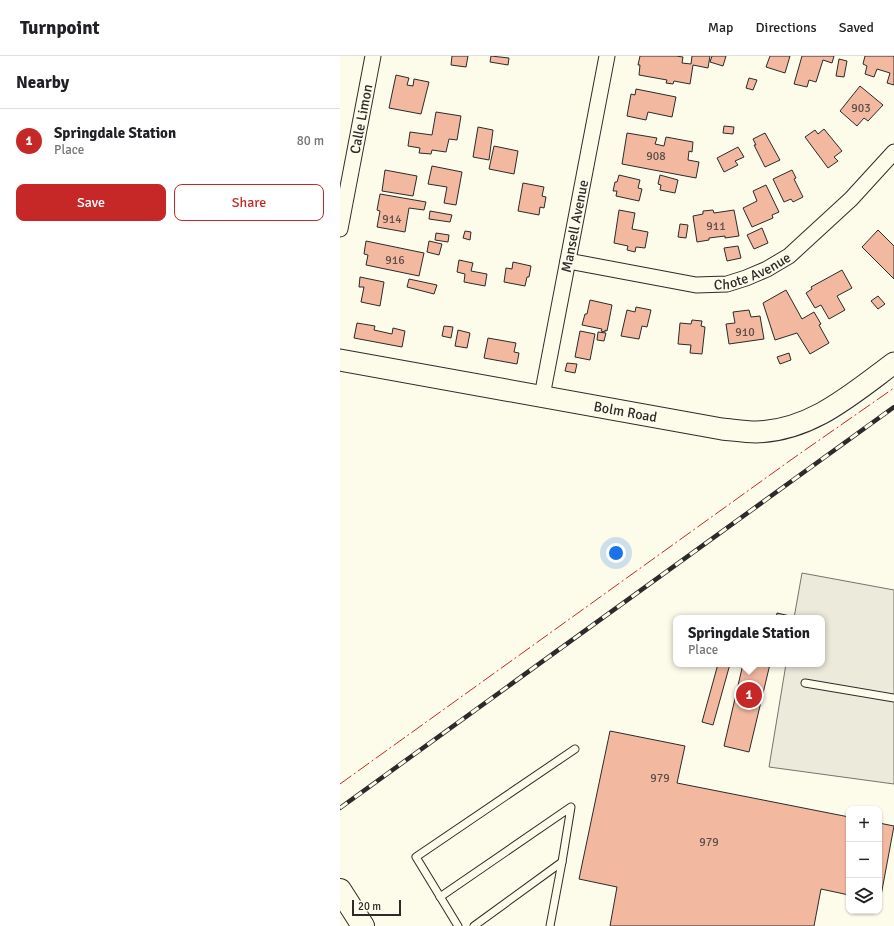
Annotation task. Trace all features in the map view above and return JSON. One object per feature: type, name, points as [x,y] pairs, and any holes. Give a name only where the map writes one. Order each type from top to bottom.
[{"type":"main road","points":[[340,890],[363,926]]},
{"type":"street","name":"Calle Limon","points":[[340,229],[373,56]]},
{"type":"street","name":"Mansell Avenue","points":[[542,396],[607,56]]},
{"type":"street","name":"Chote Avenue","points":[[568,261],[696,285],[728,284],[746,278],[767,269],[789,256],[851,199],[894,152]]},
{"type":"street","name":"Bolm Road","points":[[340,360],[722,429],[757,432],[791,427],[818,416],[836,405],[894,363]]},
{"type":"lane","points":[[805,683],[894,698]]},
{"type":"lane","points":[[458,926],[416,857],[575,749]]},
{"type":"lane","points":[[440,897],[571,807],[550,926]]},
{"type":"lane","points":[[474,926],[562,862]]},
{"type":"shaded area","points":[[802,573],[894,590],[894,784],[769,767],[786,667],[825,667],[825,615],[795,615]]},
{"type":"building","points":[[452,56],[468,56],[466,67],[451,65]]},
{"type":"building","points":[[491,56],[509,58],[508,65],[490,62]]},
{"type":"building","points":[[640,56],[683,57],[682,63],[691,64],[692,56],[710,56],[708,68],[693,65],[690,84],[674,81],[673,84],[666,83],[667,80],[639,75],[640,65],[638,65]]},
{"type":"building","points":[[712,56],[726,56],[723,66],[710,62]]},
{"type":"building","points":[[770,56],[790,56],[785,73],[766,67]]},
{"type":"building","points":[[802,56],[834,56],[832,63],[823,60],[816,82],[809,80],[807,87],[794,84]]},
{"type":"building","points":[[865,56],[894,56],[894,85],[887,83],[890,73],[877,69],[874,77],[865,74],[867,66],[863,64]]},
{"type":"building","points":[[839,59],[847,61],[844,77],[836,76]]},
{"type":"building","points":[[396,75],[409,78],[407,85],[413,86],[414,79],[429,82],[421,114],[389,108]]},
{"type":"building","points":[[749,78],[757,80],[753,90],[746,88]]},
{"type":"building","points":[[860,86],[883,105],[868,121],[864,118],[857,126],[840,111]]},
{"type":"building","points":[[636,89],[676,97],[672,117],[648,112],[646,120],[627,116],[631,94],[635,95]]},
{"type":"building","points":[[436,112],[461,116],[457,140],[449,139],[446,152],[432,150],[431,154],[419,153],[420,148],[408,146],[410,132],[432,135]]},
{"type":"building","points":[[724,126],[734,127],[733,134],[723,133]]},
{"type":"building","points":[[478,127],[493,130],[489,160],[473,157]]},
{"type":"building","points":[[824,129],[842,151],[834,157],[838,161],[828,168],[805,137],[815,130],[818,134]]},
{"type":"building","points":[[627,133],[657,138],[655,144],[664,146],[666,137],[693,142],[692,152],[689,151],[688,160],[699,162],[696,178],[622,164]]},
{"type":"building","points":[[765,133],[780,160],[765,167],[754,145],[756,145],[753,139]]},
{"type":"building","points":[[494,146],[518,151],[514,174],[489,169]]},
{"type":"building","points":[[738,147],[744,157],[735,161],[738,165],[724,172],[717,158]]},
{"type":"building","points":[[432,166],[462,172],[456,205],[444,203],[447,187],[428,184]]},
{"type":"building","points":[[385,170],[417,176],[413,196],[382,191]]},
{"type":"building","points":[[792,170],[796,178],[794,179],[803,197],[793,202],[791,199],[784,202],[773,179]]},
{"type":"building","points":[[619,175],[640,180],[638,188],[642,189],[639,201],[616,196],[617,191],[613,191],[615,182],[617,182]]},
{"type":"building","points":[[660,175],[678,180],[675,193],[660,190],[661,185],[658,184]]},
{"type":"building","points":[[523,183],[544,187],[542,196],[546,197],[544,208],[540,207],[539,215],[518,211]]},
{"type":"building","points":[[766,185],[779,212],[772,215],[773,218],[752,227],[743,208],[757,201],[753,191]]},
{"type":"building","points":[[380,194],[426,202],[424,210],[409,208],[405,232],[377,227],[380,211],[377,210]]},
{"type":"building","points":[[619,210],[635,213],[632,229],[648,232],[645,248],[636,247],[635,252],[627,250],[628,246],[614,243]]},
{"type":"building","points":[[713,210],[714,213],[734,210],[739,236],[709,238],[709,240],[697,242],[693,216],[703,214],[703,211]]},
{"type":"building","points":[[430,211],[452,215],[450,222],[429,219]]},
{"type":"building","points":[[680,224],[688,225],[686,238],[678,237]]},
{"type":"building","points":[[762,228],[768,243],[754,249],[747,235]]},
{"type":"building","points":[[878,230],[894,246],[894,279],[862,247]]},
{"type":"building","points":[[465,231],[471,232],[470,240],[463,238]]},
{"type":"building","points":[[436,233],[449,235],[448,242],[435,240]]},
{"type":"building","points":[[366,241],[424,253],[419,276],[366,265],[368,255],[364,254]]},
{"type":"building","points":[[429,241],[442,244],[439,255],[427,252]]},
{"type":"building","points":[[738,246],[741,258],[727,261],[724,248]]},
{"type":"building","points":[[459,260],[473,263],[471,271],[487,274],[485,286],[464,282],[465,274],[457,272]]},
{"type":"building","points":[[513,262],[531,266],[529,277],[527,277],[525,286],[504,282],[506,268],[512,269]]},
{"type":"building","points":[[842,270],[852,288],[837,296],[845,310],[829,319],[821,305],[815,308],[806,293],[812,289],[811,287]]},
{"type":"building","points":[[360,277],[384,282],[380,306],[361,302],[364,287],[359,287]]},
{"type":"building","points":[[409,279],[437,285],[434,294],[407,287]]},
{"type":"building","points":[[786,290],[802,319],[814,312],[829,343],[810,354],[797,333],[775,340],[763,303]]},
{"type":"building","points":[[878,296],[885,304],[878,309],[871,301]]},
{"type":"building","points":[[590,300],[612,305],[607,331],[605,330],[605,332],[601,331],[602,329],[582,325],[585,314],[587,314]]},
{"type":"building","points":[[636,307],[651,310],[647,327],[642,326],[639,339],[621,336],[627,310],[635,312]]},
{"type":"building","points":[[749,310],[751,317],[760,316],[764,339],[729,344],[726,324],[735,323],[733,312]]},
{"type":"building","points":[[692,320],[702,321],[701,326],[705,327],[702,354],[690,353],[691,345],[678,344],[680,323],[691,324]]},
{"type":"building","points":[[357,323],[375,326],[374,330],[392,334],[393,328],[405,331],[402,347],[354,338]]},
{"type":"building","points":[[444,326],[453,327],[451,338],[442,336]]},
{"type":"building","points":[[458,330],[470,333],[467,348],[455,346]]},
{"type":"building","points":[[580,331],[595,334],[590,360],[575,357]]},
{"type":"building","points":[[598,332],[606,333],[604,341],[597,340]]},
{"type":"building","points":[[488,338],[516,343],[514,352],[519,353],[517,364],[484,358]]},
{"type":"building","points":[[789,353],[791,360],[780,364],[777,357]]},
{"type":"building","points":[[567,363],[577,364],[575,373],[565,371]]},
{"type":"building","points":[[717,667],[729,667],[713,725],[702,722]]},
{"type":"building","points":[[742,667],[769,667],[749,752],[724,746]]},
{"type":"building","points":[[610,731],[685,746],[677,783],[846,816],[846,894],[821,889],[814,926],[610,926],[617,887],[579,879]]},
{"type":"building","points":[[882,824],[894,826],[882,890]]},
{"type":"railway","points":[[340,808],[894,407]]},
{"type":"power","points":[[340,784],[795,457],[894,388]]},
{"type":"place","name":"Springdale Station","points":[[749,695]]}]
